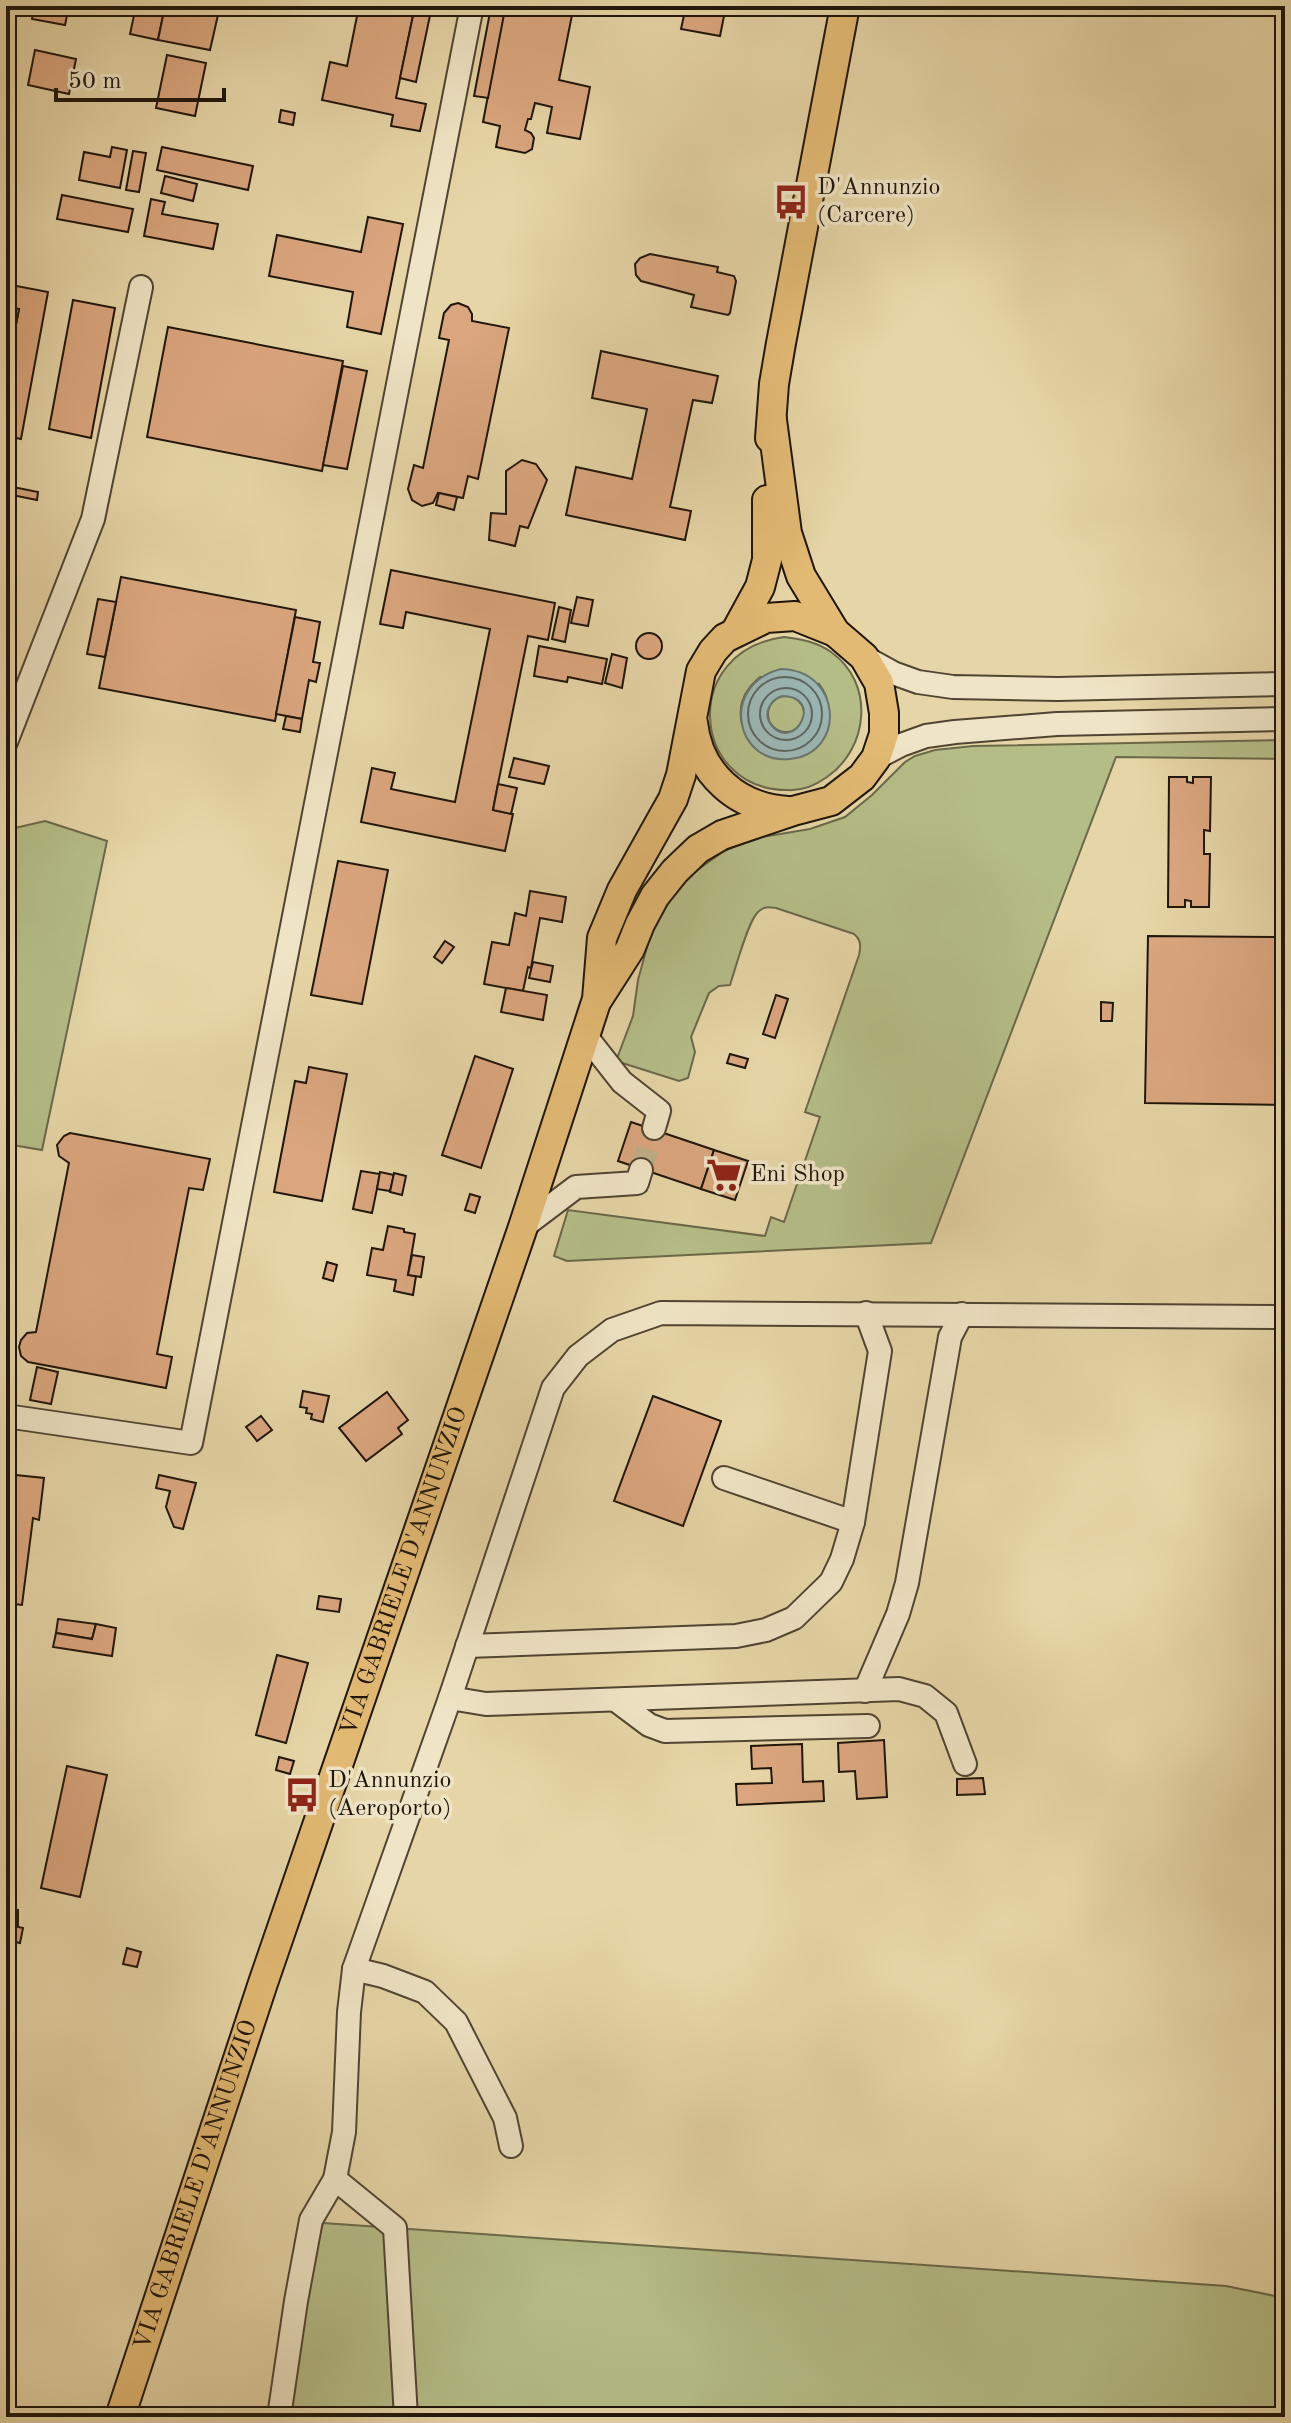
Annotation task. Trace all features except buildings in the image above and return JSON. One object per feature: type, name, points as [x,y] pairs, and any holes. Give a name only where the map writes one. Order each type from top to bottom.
[{"type":"main road","points":[[736,631],[760,587],[767,560],[766,481],[774,384],[845,6]]},
{"type":"main road","points":[[597,999],[630,949],[655,896],[698,849],[722,835],[831,801],[862,777],[876,758],[884,734],[879,683],[864,657],[835,632],[801,576],[787,533],[772,420]]},
{"type":"main road","points":[[597,999],[602,938],[622,890],[673,799],[681,775],[701,671],[713,651],[736,631],[766,618],[795,616],[835,632]]},
{"type":"main road","points":[[692,715],[702,758],[722,784],[750,803],[771,810],[793,811]]},
{"type":"main road","name":"VIA GABRIELE D'ANNUNZIO","points":[[120,2417],[268,1968],[523,1227],[597,999]]},
{"type":"street","points":[[6,1416],[191,1443],[472,6]]},
{"type":"street","points":[[6,742],[93,519],[141,287]]},
{"type":"street","points":[[864,657],[918,682],[953,687],[1058,689],[1285,684]]},
{"type":"street","points":[[876,758],[926,736],[1057,724],[1285,719]]},
{"type":"street","points":[[585,1035],[622,1082],[659,1111],[654,1128]]},
{"type":"street","points":[[523,1227],[576,1187],[637,1183],[641,1170]]},
{"type":"street","points":[[279,2417],[311,2220],[335,2179],[344,2132],[354,1969],[450,1698],[553,1388],[578,1356],[612,1330],[661,1313],[1285,1317]]},
{"type":"street","points":[[467,1646],[736,1636],[766,1630],[794,1618],[814,1602],[831,1582],[842,1559],[853,1522],[880,1351],[866,1313]]},
{"type":"street","points":[[865,1691],[898,1614],[907,1583],[950,1337],[962,1314]]},
{"type":"street","points":[[724,1478],[853,1522]]},
{"type":"street","points":[[450,1698],[486,1704],[899,1689],[925,1696],[946,1713],[965,1764]]},
{"type":"street","points":[[617,1701],[649,1725],[665,1731],[868,1726]]},
{"type":"street","points":[[354,1969],[425,1992],[456,2022],[505,2118],[511,2146]]},
{"type":"street","points":[[335,2179],[395,2228],[406,2417]]},
{"type":"green space","points":[[784,637],[809,642],[831,652],[845,665],[855,681],[861,715],[852,750],[841,765],[818,783],[792,790],[755,784],[731,768],[716,745],[710,719],[713,692],[727,667],[750,648]],"holes":[[[760,677],[819,684],[826,695],[827,704],[816,746],[801,756],[772,756],[759,751],[745,733],[741,717],[742,702],[754,682]]]},
{"type":"green space","points":[[786,696],[799,701],[804,714],[799,727],[786,732],[773,727],[768,714],[773,701]]},
{"type":"green space","points":[[1285,740],[1285,759],[1116,757],[931,1243],[567,1261],[554,1256],[568,1210],[765,1236],[771,1217],[784,1222],[820,1117],[805,1112],[859,955],[860,943],[854,934],[776,908],[762,909],[750,925],[730,985],[719,986],[709,993],[691,1037],[695,1052],[688,1078],[679,1081],[616,1061],[633,1016],[638,980],[650,936],[667,902],[696,871],[724,851],[756,838],[810,829],[845,817],[905,762],[935,750],[973,746]]},
{"type":"green space","points":[[45,821],[107,841],[42,1150],[6,1144],[6,830]]},
{"type":"green space","points":[[323,2223],[1226,2286],[1285,2298],[1285,2417],[288,2417],[316,2248]]},
{"type":"water","points":[[781,669],[801,673],[816,683],[826,696],[830,712],[828,728],[821,743],[808,753],[790,759],[771,758],[757,750],[747,737],[742,722],[742,706],[749,691],[761,678]],"holes":[[[782,696],[795,698],[802,704],[802,721],[797,728],[781,732],[769,721],[769,708]]]},
{"type":"tunnel","points":[[641,1170],[654,1128]]},
{"type":"place","name":"D'Annunzio (Carcere)","points":[[791,202]]},
{"type":"place","name":"Eni Shop","points":[[724,1175]]},
{"type":"place","name":"D'Annunzio (Aeroporto)","points":[[302,1795]]}]
